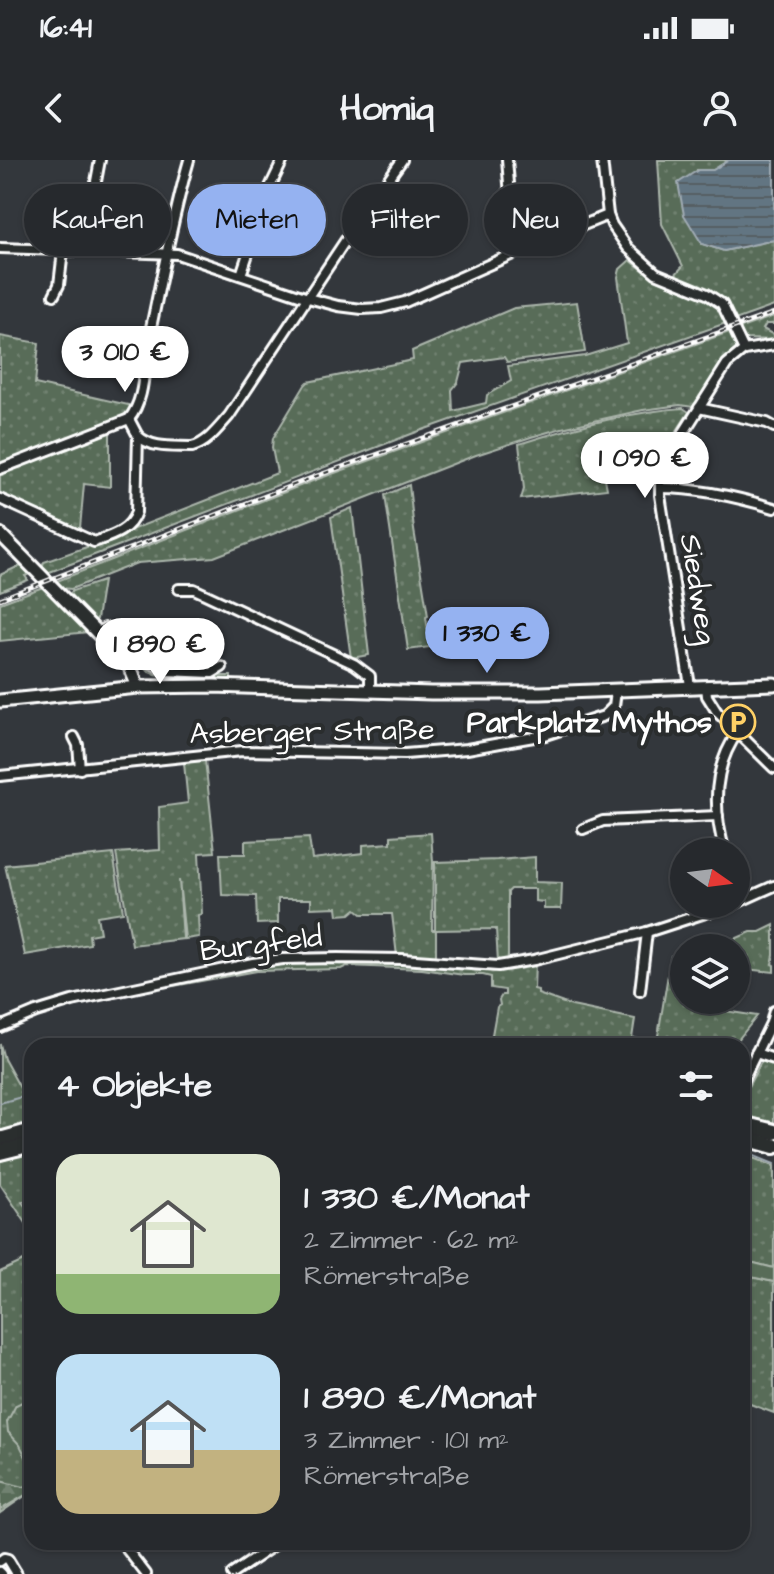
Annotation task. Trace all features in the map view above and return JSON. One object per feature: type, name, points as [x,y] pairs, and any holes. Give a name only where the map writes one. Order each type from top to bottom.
[{"type":"highway","points":[[750,1126],[774,1132]]},
{"type":"highway","points":[[0,1140],[24,1133]]},
{"type":"highway","points":[[750,1139],[774,1146]]},
{"type":"highway","points":[[0,1152],[24,1146]]},
{"type":"street","points":[[96,184],[100,160]]},
{"type":"street","points":[[171,231],[189,160]]},
{"type":"street","points":[[241,275],[270,187],[283,160]]},
{"type":"street","points":[[129,419],[138,436],[151,444],[192,447],[206,441],[229,416],[402,160]]},
{"type":"street","points":[[507,160],[509,184]]},
{"type":"street","points":[[602,160],[608,215],[628,248],[644,264],[669,280],[707,294],[722,304],[744,350],[774,345]]},
{"type":"street","points":[[587,224],[608,215]]},
{"type":"street","points":[[0,248],[24,249]]},
{"type":"street","points":[[171,253],[308,298],[353,309],[393,305],[508,256]]},
{"type":"street","points":[[54,295],[59,285],[62,256]]},
{"type":"street","points":[[0,469],[129,419],[141,397],[165,256]]},
{"type":"street","name":"Siedweg","points":[[690,686],[660,479],[667,459],[727,364],[744,350]]},
{"type":"street","points":[[699,408],[774,427]]},
{"type":"street","points":[[0,499],[94,542],[106,538],[125,529],[136,512],[138,436]]},
{"type":"street","points":[[660,488],[731,497],[774,508]]},
{"type":"street","points":[[0,534],[129,665],[138,687]]},
{"type":"street","points":[[179,589],[194,589],[354,664],[370,676],[370,691]]},
{"type":"street","points":[[96,633],[105,628],[117,629],[149,662],[167,671],[212,673],[222,667]]},
{"type":"street","points":[[0,701],[138,687],[541,693],[774,684]]},
{"type":"street","points":[[706,686],[709,700],[717,712],[774,768]]},
{"type":"street","name":"Asberger Straße","points":[[0,776],[242,751],[430,753],[494,745],[545,735],[608,714],[614,706],[616,691]]},
{"type":"street","points":[[722,838],[716,794],[719,769],[738,732]]},
{"type":"street","points":[[74,737],[78,745],[80,769]]},
{"type":"street","points":[[583,829],[603,821],[718,816]]},
{"type":"street","name":"Burgfeld","points":[[750,897],[774,886]]},
{"type":"street","name":"Burgfeld","points":[[0,1027],[72,1001],[262,962],[338,958],[498,966],[647,932],[689,918]]},
{"type":"street","points":[[640,991],[647,932]]},
{"type":"street","points":[[750,1065],[774,1011]]},
{"type":"street","points":[[756,1053],[774,1059]]},
{"type":"street","points":[[127,1550],[146,1574]]},
{"type":"street","points":[[232,1574],[267,1550]]},
{"type":"street","points":[[0,1561],[8,1559],[17,1574]]},
{"type":"green space","points":[[658,160],[729,160],[713,170],[697,170],[702,244],[724,251],[774,240],[774,306],[735,320],[718,295],[674,276],[683,266],[662,224]]},
{"type":"green space","points":[[630,260],[653,278],[718,304],[729,322],[414,433],[47,573],[42,568],[44,562],[277,473],[273,438],[308,382],[413,360],[412,351],[514,308],[577,302],[585,352],[507,362],[504,357],[463,363],[458,382],[452,390],[453,411],[486,403],[487,395],[511,381],[508,366],[585,356],[627,343],[618,277],[620,269]]},
{"type":"green space","points":[[774,316],[774,324],[766,324],[763,329],[774,335],[774,340],[746,339],[738,329]]},
{"type":"green space","points":[[732,331],[737,348],[722,363],[693,407],[680,405],[643,410],[531,437],[476,455],[214,557],[137,563],[71,589],[61,588],[57,581],[315,480]]},
{"type":"green space","points":[[0,336],[39,343],[35,384],[133,406],[121,418],[0,466]]},
{"type":"green space","points":[[683,408],[689,412],[670,441],[598,441],[607,489],[521,499],[524,489],[519,444],[600,421]]},
{"type":"green space","points":[[110,431],[110,487],[84,484],[80,528],[75,530],[0,497],[0,474]]},
{"type":"green space","points":[[409,485],[430,647],[408,650],[385,495]]},
{"type":"green space","points":[[352,508],[369,655],[351,658],[331,517]]},
{"type":"green space","points":[[25,566],[32,573],[25,576],[28,580],[0,591],[0,575]]},
{"type":"green space","points":[[103,581],[97,619],[93,621],[69,595],[72,591]]},
{"type":"green space","points":[[43,587],[89,632],[0,641],[0,603]]},
{"type":"green space","points":[[115,631],[147,664],[213,676],[231,676],[231,679],[189,680],[158,675],[139,664],[110,639],[108,632]]},
{"type":"green space","points":[[205,760],[215,852],[199,853],[202,914],[198,915],[199,937],[185,939],[179,880],[183,939],[132,945],[116,853],[160,850],[159,807],[188,803],[184,763]]},
{"type":"green space","points":[[431,833],[432,930],[435,930],[435,862],[535,857],[535,882],[562,883],[561,909],[544,909],[544,902],[535,901],[535,889],[511,889],[508,892],[508,961],[498,962],[496,929],[436,930],[436,958],[397,956],[392,914],[362,914],[356,909],[350,914],[338,915],[337,907],[311,908],[311,899],[278,899],[278,923],[257,924],[256,896],[222,895],[220,854],[245,854],[245,841],[309,838],[312,859],[363,853],[363,845],[391,843],[391,836]]},
{"type":"green space","points":[[113,854],[123,912],[97,916],[100,933],[89,935],[90,944],[25,955],[5,865]]},
{"type":"green space","points":[[774,925],[774,972],[750,969],[750,934],[746,934]]},
{"type":"green space","points":[[294,961],[493,969],[535,962],[534,989],[538,990],[538,994],[572,1006],[635,1019],[632,1038],[491,1038],[497,1007],[505,990],[491,988],[491,977],[422,969],[347,966],[341,969],[256,971],[102,999],[38,1016],[0,1032],[0,1030],[61,1007],[256,965]]},
{"type":"green space","points":[[670,962],[670,1014],[757,1016],[739,1038],[658,1038]]},
{"type":"green space","points":[[0,1044],[4,1059],[20,1088],[24,1087],[24,1126],[0,1133]]},
{"type":"green space","points":[[763,1061],[774,1062],[774,1123],[750,1117],[750,1083]]},
{"type":"green space","points":[[24,1154],[24,1220],[0,1184],[0,1161]]},
{"type":"green space","points":[[750,1157],[774,1166],[774,1268],[750,1262]]},
{"type":"green space","points":[[24,1261],[24,1496],[0,1513],[0,1272]]},
{"type":"green space","points":[[750,1262],[774,1268],[774,1282],[750,1277]]},
{"type":"green space","points":[[750,1277],[774,1282],[774,1413],[750,1404]]},
{"type":"green space","points":[[24,1401],[24,1453],[8,1432],[7,1422],[16,1405]]},
{"type":"green space","points":[[0,1481],[24,1487],[24,1496],[0,1510]]},
{"type":"water","points":[[729,160],[774,160],[774,240],[724,251],[702,244],[684,215],[678,183],[698,170],[713,170]]},
{"type":"waterway","points":[[0,1103],[24,1096]]},
{"type":"waterway","points":[[750,1154],[774,1164]]},
{"type":"railway","points":[[0,599],[314,477],[774,313]]},
{"type":"place","name":"Parkplatz Mythos","points":[[738,722]]}]
